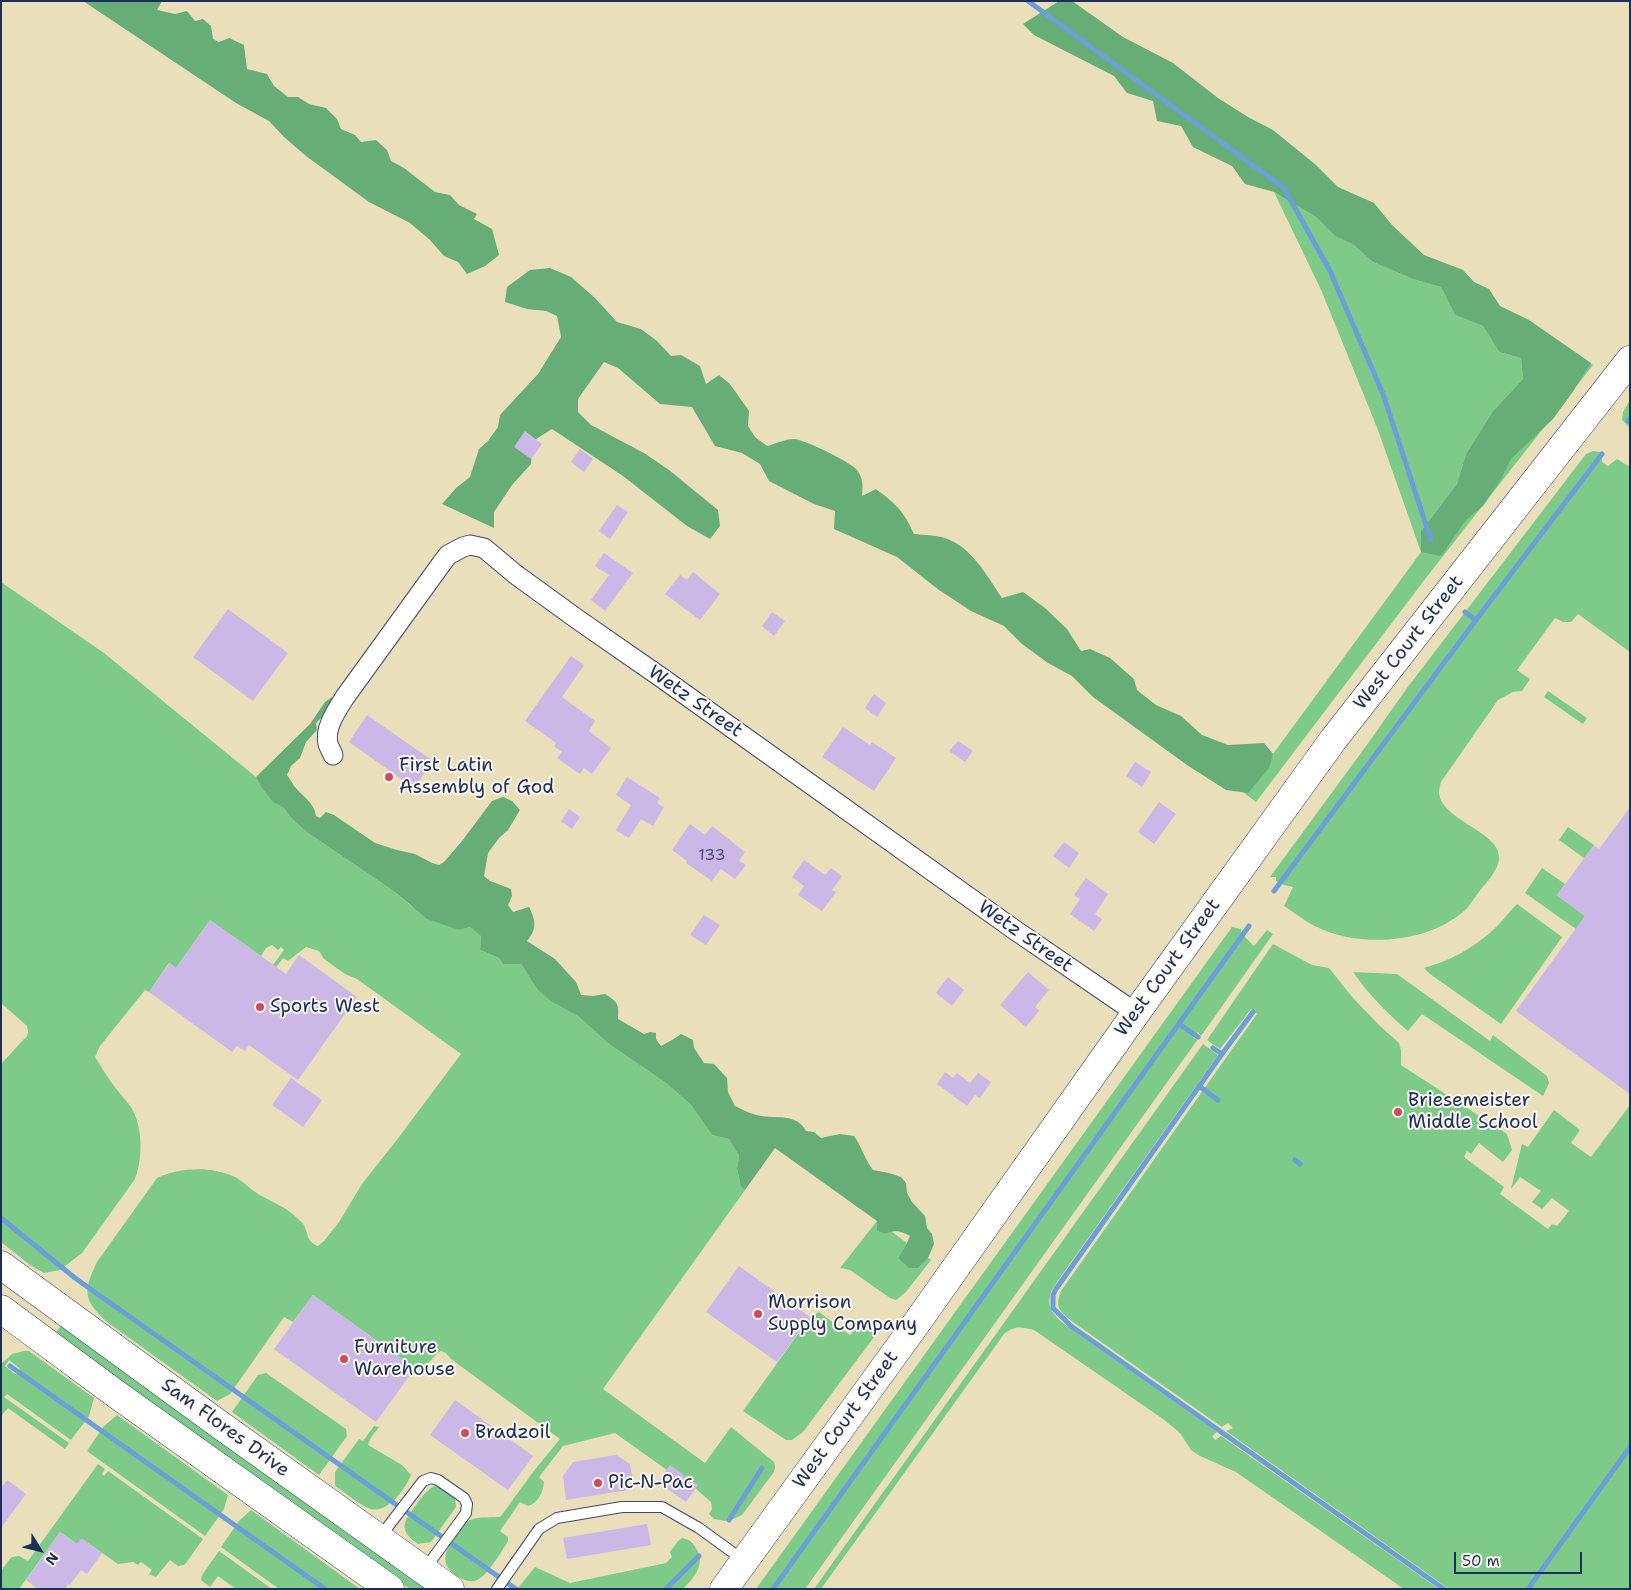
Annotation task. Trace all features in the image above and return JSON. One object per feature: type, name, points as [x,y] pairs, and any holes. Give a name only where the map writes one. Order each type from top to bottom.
[{"type":"main road","name":"West Court Street","points":[[724,1589],[913,1328],[1136,1013],[1334,740],[1630,360]]},
{"type":"main road","name":"Sam Flores Drive","points":[[1,1265],[216,1422],[450,1589]]},
{"type":"main road","name":"Sam Flores Drive","points":[[1,1310],[390,1589]]},
{"type":"street","name":"Wetz Street","points":[[333,755],[328,743],[328,734],[334,715],[442,563],[448,555],[463,547],[470,545],[484,548],[576,620],[662,678],[1012,928],[1136,1013]]},
{"type":"lane","points":[[379,1537],[423,1482],[431,1478],[438,1480],[464,1498],[467,1504],[466,1513],[424,1570]]},
{"type":"lane","points":[[498,1589],[539,1529],[557,1518],[622,1506],[662,1507],[699,1528],[744,1561]]},
{"type":"green space","points":[[83,1],[162,1],[157,10],[175,14],[187,11],[195,21],[203,19],[211,26],[213,39],[219,42],[229,38],[244,45],[247,69],[267,74],[274,86],[288,97],[298,97],[309,104],[326,108],[337,119],[341,129],[355,135],[361,142],[376,140],[387,150],[391,161],[404,168],[435,192],[450,195],[459,205],[477,214],[474,219],[492,229],[499,255],[485,266],[467,274],[458,262],[444,256],[430,240],[410,223],[369,202],[306,156],[269,121],[236,103]]},
{"type":"green space","points":[[1059,1],[1072,1],[1123,37],[1173,63],[1218,98],[1273,130],[1316,165],[1338,187],[1374,203],[1392,225],[1424,255],[1463,270],[1474,282],[1489,289],[1500,306],[1529,320],[1591,363],[1553,419],[1511,459],[1500,481],[1483,506],[1466,520],[1441,556],[1421,552],[1421,531],[1457,484],[1466,454],[1493,411],[1523,379],[1521,358],[1499,352],[1483,326],[1455,315],[1441,287],[1413,279],[1373,262],[1354,245],[1335,236],[1316,217],[1274,192],[1245,184],[1232,166],[1193,147],[1181,126],[1157,121],[1153,101],[1127,93],[1114,76],[1034,35],[1023,24]]},
{"type":"green space","points":[[1274,192],[1316,217],[1335,236],[1354,245],[1373,262],[1413,279],[1441,287],[1455,315],[1483,326],[1499,352],[1521,358],[1523,379],[1493,411],[1466,454],[1457,484],[1421,531],[1577,353],[1593,365],[1429,574],[1256,802],[1243,792],[1421,552],[1378,430],[1322,292]]},
{"type":"green space","points":[[550,268],[571,277],[595,298],[617,322],[641,329],[657,341],[671,356],[681,355],[700,366],[706,384],[719,375],[730,384],[749,411],[748,426],[755,437],[767,446],[787,440],[799,440],[853,466],[861,479],[862,496],[876,489],[899,508],[914,534],[945,538],[955,542],[978,563],[1002,598],[1023,592],[1045,608],[1067,629],[1081,651],[1090,649],[1110,658],[1134,679],[1137,690],[1156,705],[1181,716],[1202,735],[1228,745],[1264,743],[1273,754],[1269,768],[1248,793],[1226,790],[1187,765],[1093,697],[1072,676],[1048,663],[1022,644],[1004,626],[971,611],[939,590],[897,557],[834,529],[835,511],[814,504],[769,481],[760,464],[742,453],[715,446],[692,407],[660,404],[618,368],[604,362],[578,399],[578,412],[591,425],[644,453],[669,470],[718,510],[720,526],[710,539],[687,526],[623,476],[552,429],[533,441],[531,464],[512,485],[494,512],[494,528],[442,504],[456,488],[470,477],[479,449],[488,441],[498,427],[500,415],[538,374],[561,337],[557,316],[546,311],[527,309],[505,302],[507,287],[530,270]]},
{"type":"green space","points":[[1630,400],[1630,428],[1622,420],[1623,412]]},
{"type":"green space","points":[[1593,451],[1601,452],[1602,462],[1608,466],[1617,459],[1630,467],[1630,652],[1578,614],[1571,622],[1563,622],[1555,618],[1517,670],[1530,679],[1522,691],[1513,692],[1498,700],[1441,782],[1439,793],[1443,803],[1460,819],[1491,841],[1497,849],[1499,858],[1496,869],[1464,911],[1449,922],[1432,930],[1414,936],[1394,939],[1374,940],[1355,938],[1336,934],[1310,923],[1284,906],[1293,887],[1276,881],[1276,877],[1270,877],[1407,688],[1586,454]]},
{"type":"green space","points":[[1,582],[104,653],[256,777],[261,787],[273,801],[284,808],[292,819],[308,833],[395,892],[411,906],[458,930],[470,927],[481,935],[480,950],[499,958],[503,964],[521,964],[537,989],[578,1016],[609,1044],[666,1083],[691,1105],[712,1135],[729,1139],[739,1156],[737,1169],[741,1187],[745,1190],[603,1389],[705,1463],[731,1427],[774,1462],[774,1472],[742,1515],[729,1521],[728,1518],[726,1521],[714,1519],[709,1514],[712,1509],[711,1502],[670,1466],[667,1470],[615,1433],[563,1446],[539,1477],[544,1482],[541,1494],[537,1500],[528,1506],[520,1502],[500,1531],[508,1537],[508,1541],[494,1563],[481,1578],[472,1581],[465,1580],[452,1572],[445,1558],[446,1552],[458,1531],[471,1519],[501,1516],[560,1439],[451,1359],[446,1353],[441,1351],[438,1353],[421,1370],[415,1368],[313,1295],[293,1322],[284,1317],[230,1394],[217,1401],[107,1322],[93,1307],[88,1295],[88,1288],[97,1262],[157,1178],[166,1174],[196,1169],[226,1173],[235,1177],[257,1193],[292,1213],[304,1225],[310,1240],[318,1246],[339,1222],[362,1184],[461,1054],[357,979],[345,974],[324,959],[319,951],[306,947],[288,961],[283,958],[276,967],[273,965],[284,950],[281,947],[278,950],[272,945],[266,948],[261,956],[210,920],[176,968],[169,963],[149,992],[145,990],[100,1046],[95,1057],[111,1083],[131,1107],[138,1124],[140,1152],[135,1179],[82,1253],[60,1270],[44,1273],[30,1265],[1,1242],[1,1064],[27,1036],[28,1032],[27,1026],[1,1003]]},
{"type":"green space","points":[[1548,691],[1587,718],[1583,724],[1544,697]]},
{"type":"green space","points":[[332,697],[333,700],[326,713],[316,723],[317,730],[306,742],[300,758],[291,766],[287,775],[294,786],[313,807],[316,816],[320,818],[326,812],[334,815],[375,843],[415,854],[439,865],[444,862],[462,841],[492,801],[503,797],[512,801],[520,810],[508,830],[499,838],[488,853],[484,876],[490,881],[511,889],[512,896],[508,905],[513,912],[529,907],[533,917],[534,929],[527,941],[555,959],[576,982],[581,995],[605,994],[617,1004],[618,1019],[644,1034],[656,1033],[656,1039],[661,1046],[681,1034],[693,1040],[694,1048],[704,1063],[714,1064],[727,1078],[728,1092],[735,1106],[759,1115],[792,1119],[802,1125],[806,1131],[814,1132],[821,1138],[840,1134],[854,1136],[873,1170],[901,1177],[906,1183],[907,1193],[912,1202],[925,1216],[927,1228],[932,1234],[934,1244],[928,1258],[918,1268],[909,1268],[898,1258],[910,1236],[897,1231],[884,1234],[877,1230],[877,1221],[775,1148],[745,1190],[741,1187],[737,1169],[739,1156],[729,1139],[712,1135],[691,1105],[666,1083],[609,1044],[578,1016],[551,1001],[537,989],[521,964],[503,964],[499,958],[480,950],[481,936],[470,927],[459,930],[427,919],[395,892],[308,833],[292,819],[284,808],[273,802],[256,777],[310,724],[325,702]]},
{"type":"green space","points":[[1568,827],[1594,845],[1584,858],[1559,840]]},
{"type":"green space","points":[[1542,868],[1565,884],[1557,895],[1585,916],[1576,929],[1525,893]]},
{"type":"green space","points":[[1517,904],[1562,937],[1501,1024],[1424,968],[1452,958],[1478,943]]},
{"type":"green space","points":[[1232,927],[1241,929],[1241,933],[1254,946],[1267,930],[1273,934],[1201,1036],[1198,1032],[1194,1034],[1193,1038],[1198,1039],[805,1589],[756,1589]]},
{"type":"green space","name":"Briesemeister Middle School","points":[[1273,944],[1312,965],[1329,968],[1353,998],[1399,1043],[1401,1065],[1507,1134],[1512,1150],[1503,1162],[1479,1143],[1471,1154],[1467,1151],[1464,1157],[1504,1187],[1500,1194],[1548,1229],[1552,1224],[1557,1226],[1569,1211],[1552,1198],[1542,1209],[1532,1202],[1541,1191],[1520,1177],[1511,1189],[1522,1144],[1528,1147],[1554,1110],[1580,1130],[1571,1143],[1591,1157],[1630,1105],[1630,1589],[1449,1589],[1226,1431],[1233,1428],[1228,1423],[1222,1427],[1073,1322],[1060,1309],[1058,1302],[1061,1291],[1257,1014],[1251,1009],[1220,1049],[1207,1040]]},
{"type":"green space","points":[[1353,972],[1397,974],[1490,1041],[1493,1035],[1547,1076],[1549,1083],[1543,1096],[1422,1014],[1408,1031],[1378,1003]]},
{"type":"green space","points":[[1203,1044],[1218,1055],[1057,1282],[1050,1295],[1049,1301],[1052,1311],[1067,1326],[1217,1432],[1212,1436],[1215,1440],[1221,1436],[1439,1589],[1404,1589],[1236,1472],[1191,1450],[1180,1433],[1163,1419],[1034,1330],[1018,1328],[1004,1334],[821,1589],[814,1589]]},
{"type":"green space","points":[[877,1221],[884,1234],[891,1231],[907,1243],[898,1258],[918,1268],[928,1258],[931,1260],[905,1293],[896,1300],[890,1298],[850,1270],[840,1268]]},
{"type":"green space","points":[[819,1312],[850,1335],[862,1319],[871,1327],[874,1337],[803,1432],[792,1440],[786,1440],[743,1411],[810,1317]]},
{"type":"green space","points":[[62,1324],[433,1589],[410,1589],[54,1335]]},
{"type":"green space","points":[[29,1351],[94,1398],[89,1416],[71,1440],[7,1394],[4,1397],[69,1443],[65,1449],[8,1408],[1,1414],[1,1364],[12,1354]],"holes":[[[9,1360],[20,1370],[15,1374],[5,1366]]]},
{"type":"green space","points":[[266,1373],[346,1429],[347,1436],[319,1475],[232,1412],[258,1375]]},
{"type":"green space","points":[[117,1415],[228,1495],[224,1509],[205,1536],[87,1451],[103,1427]]},
{"type":"green space","points":[[374,1426],[379,1427],[368,1445],[402,1465],[411,1475],[400,1494],[394,1500],[388,1505],[375,1509],[364,1506],[335,1486],[335,1472],[359,1439],[363,1441]]},
{"type":"green space","points":[[98,1464],[105,1469],[102,1474],[104,1476],[108,1471],[203,1539],[186,1563],[178,1566],[170,1560],[156,1577],[149,1574],[152,1570],[141,1562],[138,1565],[133,1562],[118,1564],[82,1539],[77,1544],[60,1532],[19,1589],[1,1589],[1,1571],[9,1560],[12,1557],[19,1556],[28,1561]]},
{"type":"green space","points":[[436,1485],[441,1486],[455,1498],[456,1507],[431,1542],[418,1544],[407,1534],[405,1530],[406,1521],[423,1496]]},
{"type":"green space","points":[[251,1510],[360,1589],[279,1589],[221,1547],[239,1521]]},
{"type":"green space","points":[[682,1538],[693,1543],[699,1554],[696,1558],[698,1560],[700,1558],[697,1571],[683,1589],[517,1589],[535,1567],[570,1583],[666,1563],[672,1557],[670,1552]]},
{"type":"green space","points":[[219,1551],[272,1589],[236,1589],[218,1576],[210,1587],[201,1580],[202,1575]]},
{"type":"building","points":[[525,431],[542,444],[531,459],[514,447]]},
{"type":"building","points":[[580,449],[593,459],[584,472],[571,462]]},
{"type":"building","points":[[617,505],[628,512],[610,539],[599,531]]},
{"type":"building","points":[[604,553],[633,573],[605,611],[591,600],[609,575],[595,566]]},
{"type":"building","points":[[693,572],[720,594],[700,620],[665,594],[680,575],[687,580]]},
{"type":"building","points":[[228,609],[288,653],[253,701],[193,657]]},
{"type":"building","points":[[772,612],[785,621],[774,636],[762,626]]},
{"type":"building","points":[[571,656],[584,665],[562,697],[595,721],[589,731],[611,748],[592,774],[584,768],[580,774],[557,758],[562,752],[554,746],[556,743],[525,721]]},
{"type":"building","points":[[874,694],[886,703],[877,717],[865,708]]},
{"type":"building","points":[[367,715],[433,761],[414,788],[349,742]]},
{"type":"building","points":[[843,727],[870,745],[872,742],[896,758],[874,791],[822,757]]},
{"type":"building","points":[[958,741],[973,751],[965,762],[949,751]]},
{"type":"building","points":[[1135,762],[1151,772],[1142,787],[1126,776]]},
{"type":"building","points":[[627,777],[660,798],[657,803],[664,807],[653,826],[641,819],[629,838],[616,830],[631,805],[616,795]]},
{"type":"building","points":[[1159,802],[1176,814],[1154,844],[1138,832]]},
{"type":"building","points":[[1630,807],[1630,1094],[1516,1011],[1585,916],[1557,895],[1594,845],[1599,849]]},
{"type":"building","points":[[569,809],[580,817],[572,829],[561,821]]},
{"type":"building","points":[[690,824],[705,835],[712,826],[745,852],[739,861],[746,865],[735,879],[721,869],[712,881],[686,863],[687,861],[672,850]]},
{"type":"building","points":[[1064,842],[1079,853],[1069,868],[1053,856]]},
{"type":"building","points":[[804,860],[825,875],[831,868],[842,876],[832,890],[836,892],[822,911],[798,895],[804,886],[792,877]]},
{"type":"building","points":[[1086,878],[1108,894],[1095,914],[1102,919],[1094,931],[1070,914],[1080,899],[1074,895]]},
{"type":"building","points":[[704,915],[720,925],[706,945],[690,935]]},
{"type":"building","name":"Sports West","points":[[210,920],[286,974],[299,955],[357,997],[298,1080],[249,1045],[245,1051],[237,1046],[232,1052],[149,992],[170,963],[176,968]]},
{"type":"building","points":[[1028,972],[1049,990],[1035,1007],[1039,1011],[1026,1027],[1000,1005]]},
{"type":"building","points":[[948,977],[964,990],[952,1006],[936,993]]},
{"type":"building","points":[[945,1072],[953,1078],[957,1073],[970,1083],[978,1073],[991,1082],[980,1098],[975,1095],[967,1106],[937,1084]]},
{"type":"building","points":[[291,1078],[322,1100],[303,1127],[272,1105]]},
{"type":"building","name":"Morrison Supply Company","points":[[739,1266],[810,1317],[777,1362],[706,1312]]},
{"type":"building","name":"Furniture Warehouse","points":[[313,1295],[415,1368],[376,1422],[274,1349]]},
{"type":"building","points":[[455,1400],[533,1456],[508,1490],[430,1435]]},
{"type":"building","name":"Pic-N-Pac","points":[[616,1455],[630,1464],[634,1489],[566,1500],[563,1476],[573,1462]]},
{"type":"building","points":[[670,1465],[698,1485],[686,1502],[658,1482]]},
{"type":"building","points":[[7,1480],[26,1494],[1,1528],[1,1488]]},
{"type":"building","name":"Pic-N-Pac","points":[[647,1524],[651,1545],[567,1559],[563,1538]]},
{"type":"building","points":[[60,1532],[77,1544],[81,1538],[102,1553],[87,1574],[81,1570],[65,1589],[38,1589],[26,1580]]},
{"type":"waterway","points":[[1028,1],[1284,188],[1330,271],[1383,394],[1431,540]]},
{"type":"waterway","points":[[1274,891],[1602,454]]},
{"type":"waterway","points":[[1465,612],[1476,620]]},
{"type":"waterway","points":[[773,1589],[1249,926]]},
{"type":"waterway","points":[[1222,1054],[1253,1012]]},
{"type":"waterway","points":[[1179,1024],[1198,1037]]},
{"type":"waterway","points":[[1213,1048],[1222,1054],[1056,1289],[1053,1295],[1053,1308],[1071,1326],[1444,1589]]},
{"type":"waterway","points":[[1199,1086],[1218,1100]]},
{"type":"waterway","points":[[1295,1160],[1300,1164]]},
{"type":"waterway","points":[[1,1218],[75,1278],[516,1589]]},
{"type":"waterway","points":[[10,1366],[325,1589]]},
{"type":"waterway","points":[[1528,1589],[1630,1447]]},
{"type":"waterway","points":[[729,1520],[762,1468]]},
{"type":"waterway","points":[[666,1589],[699,1556]]},
{"type":"place","name":"First Latin Assembly of God","points":[[389,777]]},
{"type":"place","name":"Sports West","points":[[260,1007]]},
{"type":"place","name":"Briesemeister Middle School","points":[[1398,1112]]},
{"type":"place","name":"Morrison Supply Company","points":[[758,1314]]},
{"type":"place","name":"Furniture Warehouse","points":[[344,1359]]},
{"type":"place","name":"Bradzoil","points":[[465,1433]]},
{"type":"place","name":"Pic-N-Pac","points":[[598,1483]]}]
